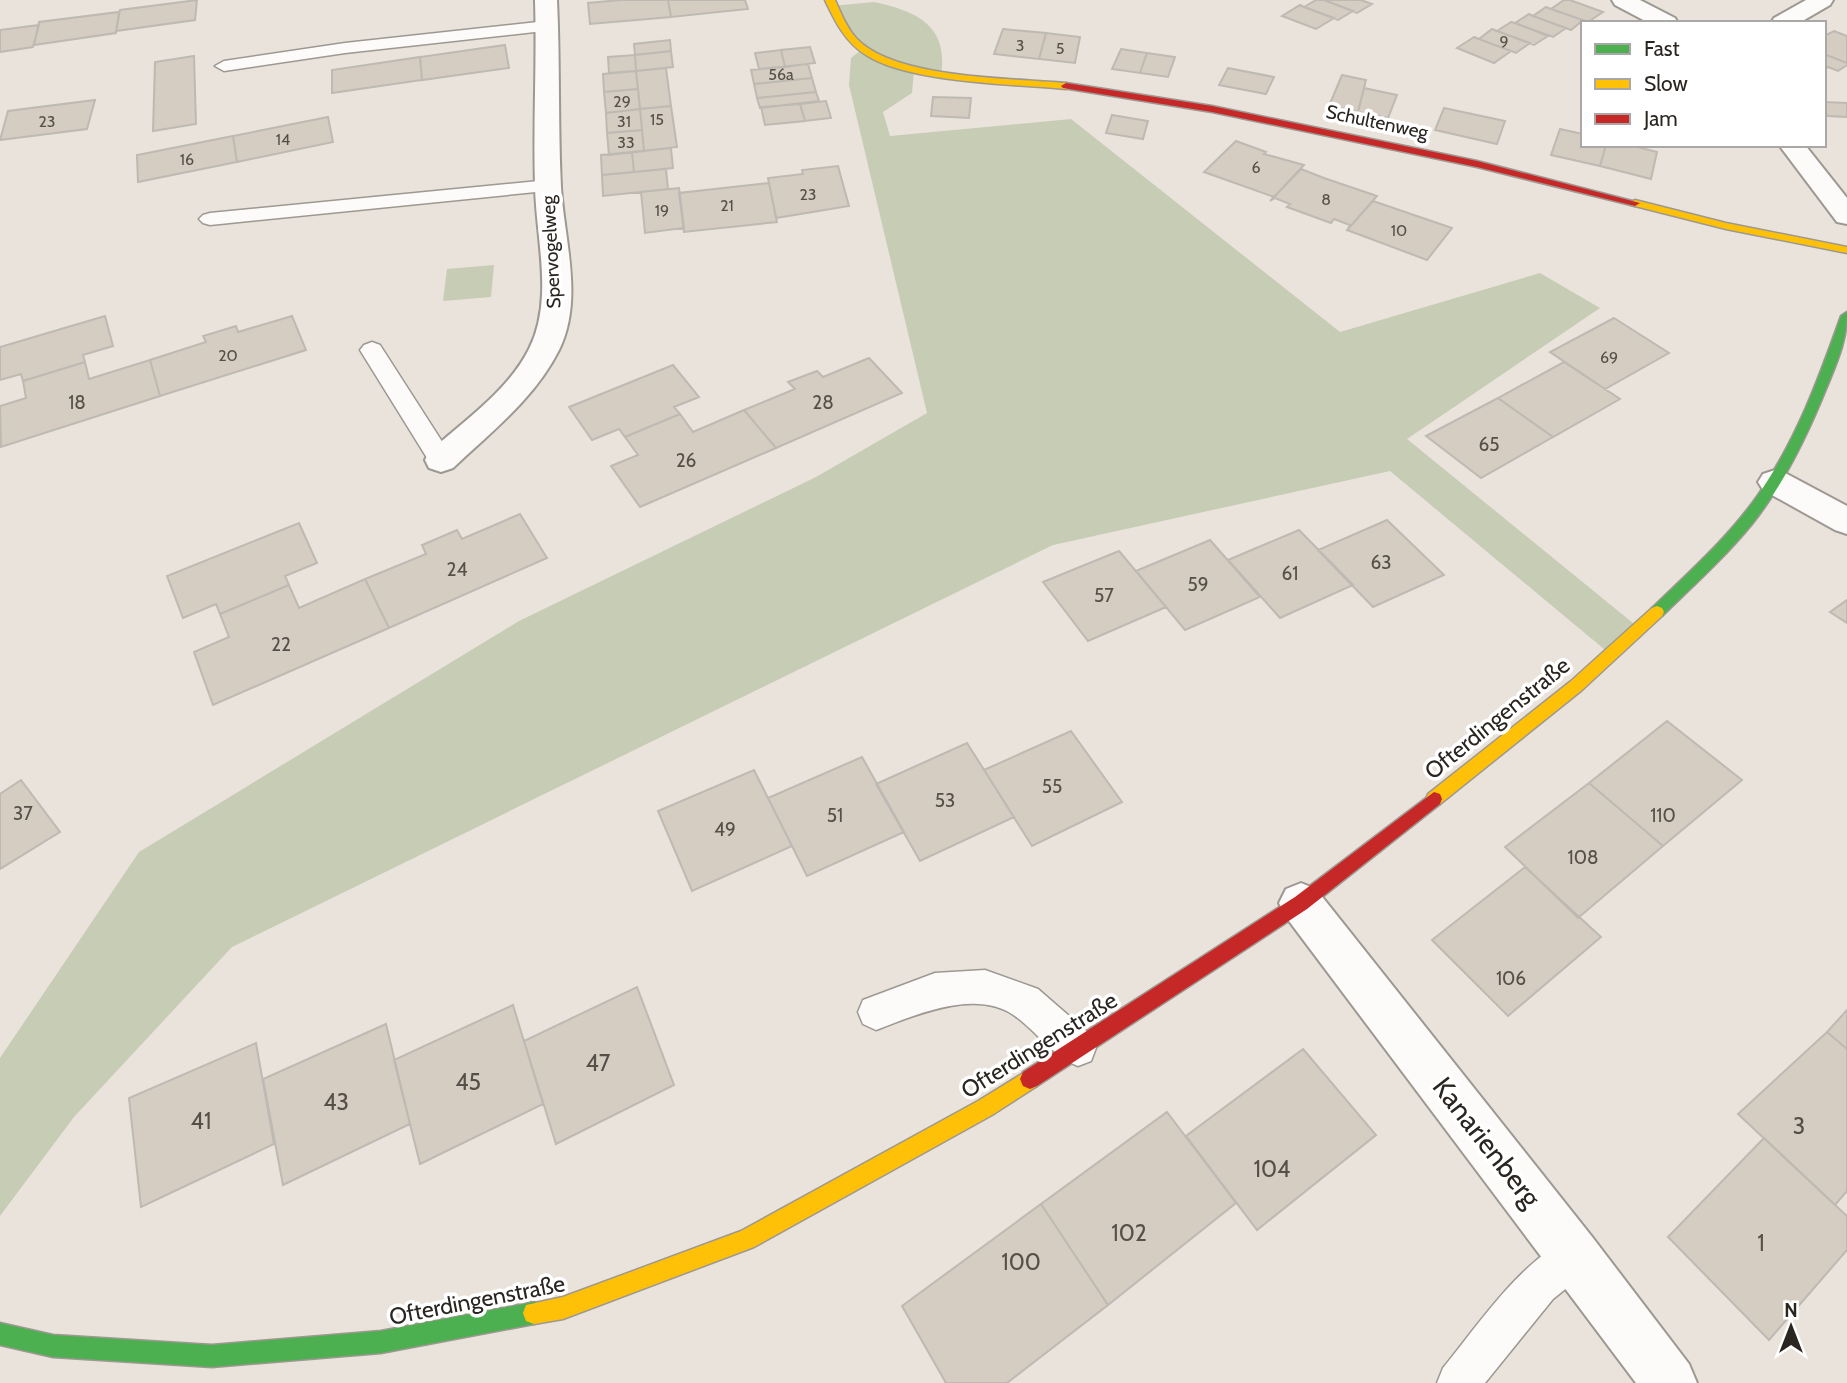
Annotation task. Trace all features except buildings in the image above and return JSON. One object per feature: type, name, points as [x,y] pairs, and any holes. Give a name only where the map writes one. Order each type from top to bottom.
[{"type":"street","name":"Schultenweg","points":[[830,0],[850,41],[863,52],[893,66],[941,75],[1039,83],[1140,96],[1212,109],[1477,164],[1726,226],[1847,250]]},
{"type":"street","points":[[1623,0],[1663,21]]},
{"type":"street","points":[[1785,21],[1822,0]]},
{"type":"street","name":"Spervogelweg","points":[[440,460],[528,376],[546,348],[553,327],[556,304],[548,186],[547,13]]},
{"type":"street","points":[[1794,147],[1847,216]]},
{"type":"street","name":"Ofterdingenstraße","points":[[0,1334],[54,1346],[221,1355],[381,1342],[562,1308],[747,1240],[985,1108],[1301,903],[1507,742],[1627,641],[1748,519],[1776,482],[1832,362],[1847,316]]},
{"type":"street","points":[[1776,482],[1847,521]]},
{"type":"street","name":"Kanarienberg","points":[[1301,903],[1670,1383]]},
{"type":"lane","points":[[224,66],[547,13]]},
{"type":"lane","points":[[210,219],[548,186]]},
{"type":"lane","points":[[372,350],[440,460]]},
{"type":"lane","points":[[876,1012],[936,990],[985,987],[1025,1001],[1079,1048]]},
{"type":"lane","points":[[1458,1383],[1539,1285],[1575,1256]]},
{"type":"green space","points":[[874,2],[903,10],[926,23],[940,44],[942,58],[941,75],[914,71],[912,93],[883,112],[890,136],[1071,119],[1340,332],[1540,273],[1600,308],[1407,439],[1639,628],[1610,654],[1390,471],[1053,545],[232,947],[74,1117],[0,1216],[0,1058],[139,852],[519,621],[816,477],[927,413],[849,85],[851,58],[861,50],[832,6]]},
{"type":"green space","points":[[494,265],[491,297],[443,301],[447,269]]},
{"type":"traffic: fast","points":[[1657,612],[1727,543],[1748,519],[1778,475],[1829,367],[1847,316]]},
{"type":"traffic: fast","points":[[0,1334],[53,1346],[212,1356],[381,1342],[534,1313]]},
{"type":"traffic: slow","points":[[830,0],[840,23],[853,40],[868,53],[885,62],[925,72],[1066,86]]},
{"type":"traffic: slow","points":[[1635,203],[1726,226],[1847,250]]},
{"type":"traffic: slow","points":[[1434,799],[1520,732],[1657,612]]},
{"type":"traffic: slow","points":[[534,1313],[563,1308],[747,1240],[985,1108],[1030,1079]]},
{"type":"traffic: jam","points":[[1066,86],[1212,109],[1477,164],[1635,203]]},
{"type":"traffic: jam","points":[[1030,1079],[1301,903],[1434,799]]}]
